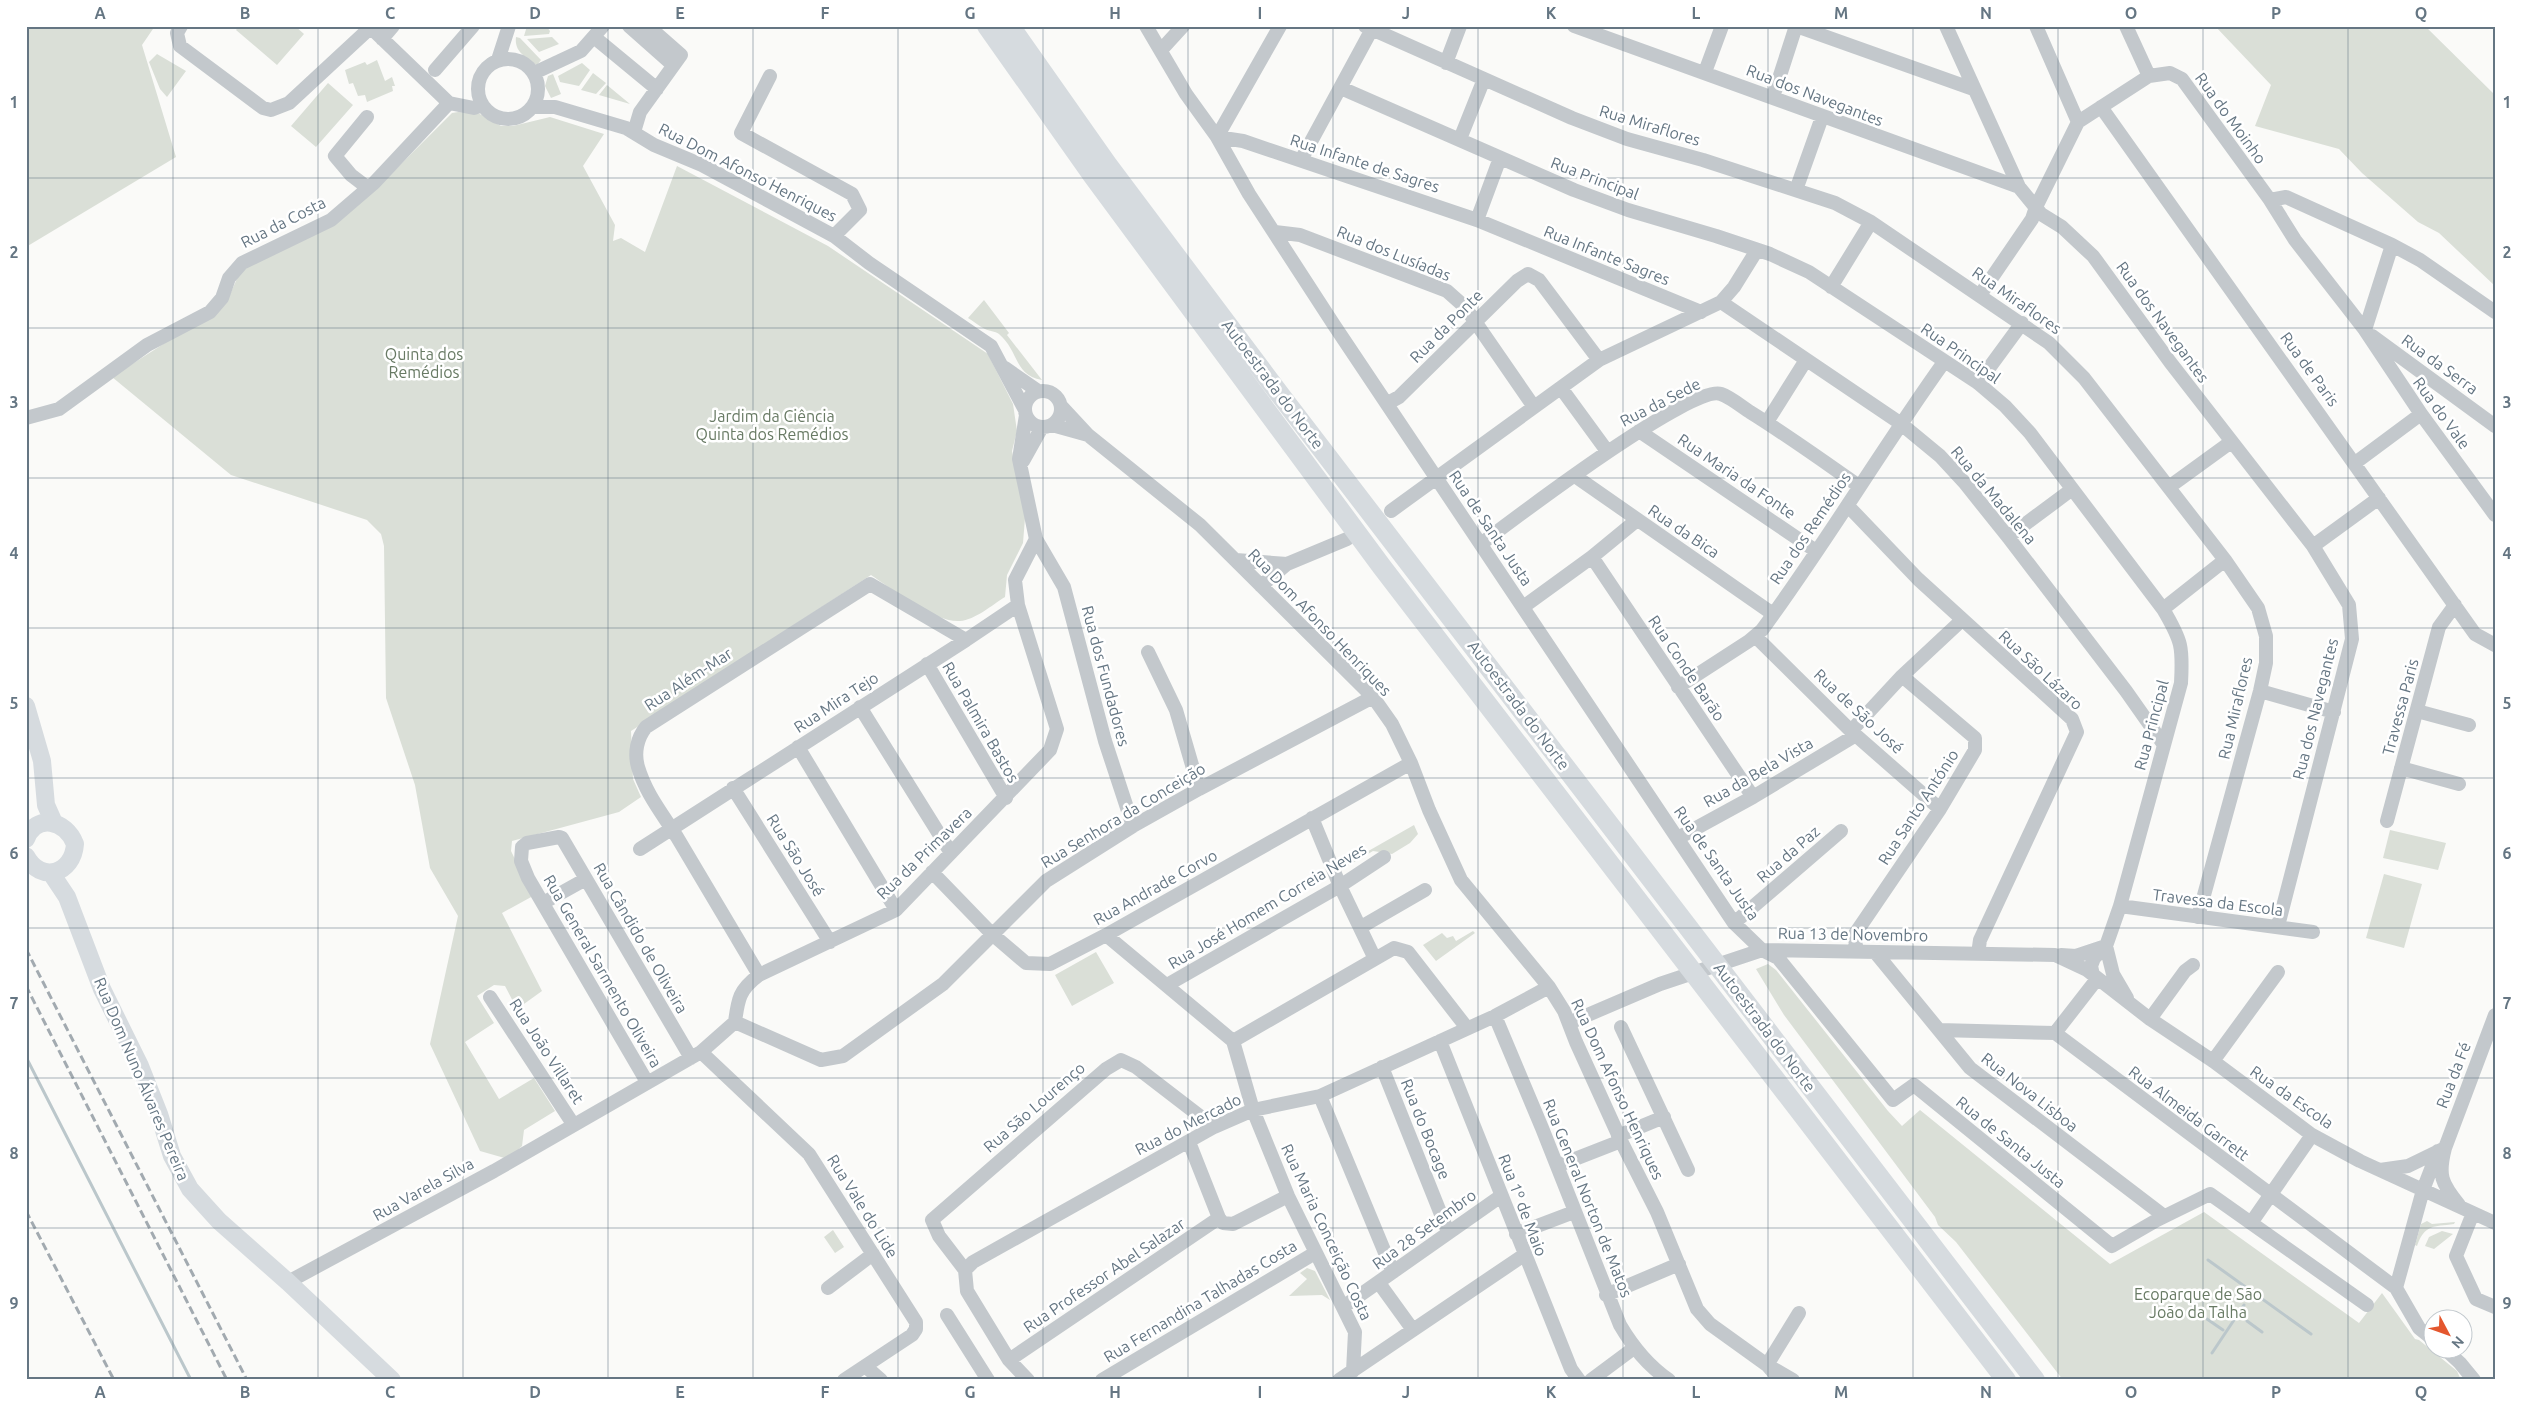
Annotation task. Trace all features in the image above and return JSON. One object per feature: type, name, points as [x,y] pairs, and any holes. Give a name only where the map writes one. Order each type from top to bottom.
[{"type":"highway","name":"Autoestrada do Norte","points":[[987,26],[1145,247],[1382,567],[2006,1380]]},
{"type":"highway","name":"Autoestrada do Norte","points":[[1010,26],[1107,164],[1281,396],[2035,1380]]},
{"type":"main road","points":[[26,706],[42,761],[46,805],[35,831],[65,828],[75,844],[74,853],[68,865],[67,897]]},
{"type":"main road","points":[[26,856],[36,868],[51,873],[60,871],[68,865]]},
{"type":"main road","name":"Rua Dom Nuno Álvares Pereira","points":[[51,873],[67,897],[102,989],[143,1074],[180,1173],[209,1211],[392,1380]]},
{"type":"street","points":[[181,26],[177,33],[180,46],[263,108],[271,110],[289,103],[367,27],[453,104],[474,108],[482,105]]},
{"type":"street","points":[[382,39],[393,26]]},
{"type":"street","points":[[434,70],[473,26]]},
{"type":"street","points":[[629,26],[677,60]]},
{"type":"street","points":[[648,26],[677,60]]},
{"type":"street","name":"Rua de Santa Justa","points":[[1146,26],[1162,49],[1186,94],[1217,137],[1249,194],[1334,325],[1388,403],[1436,478],[1482,543],[1734,923],[1756,952],[1778,958],[1893,1100],[1914,1085],[2112,1246],[2164,1216],[2210,1194],[2367,1305]]},
{"type":"street","points":[[1162,49],[1183,26]]},
{"type":"street","points":[[1217,137],[1280,26]]},
{"type":"street","points":[[1446,62],[1460,26]]},
{"type":"street","name":"Rua dos Navegantes","points":[[1574,26],[2019,187],[2041,214],[2062,227],[2093,256],[2231,442],[2313,546],[2349,605],[2352,639],[2278,926]]},
{"type":"street","points":[[1705,72],[1722,26]]},
{"type":"street","points":[[1773,97],[1796,26],[1973,88]]},
{"type":"street","points":[[1946,26],[2019,187]]},
{"type":"street","points":[[2036,26],[2078,122]]},
{"type":"street","points":[[1980,294],[2032,219],[2036,207],[2078,122],[2149,76],[2126,26]]},
{"type":"street","points":[[1301,160],[1340,88],[1368,28]]},
{"type":"street","name":"Rua Miraflores","points":[[1368,28],[1627,139],[1703,160],[1835,204],[1870,222],[2022,323],[2049,343],[2084,378],[2225,560],[2258,608],[2266,636],[2266,663],[2260,691],[2198,917]]},
{"type":"street","points":[[507,30],[514,59]]},
{"type":"street","points":[[498,60],[507,30]]},
{"type":"street","points":[[534,73],[581,51],[598,31],[657,89]]},
{"type":"street","points":[[514,59],[526,64],[534,73],[538,84],[535,101],[523,115],[506,119],[490,114],[482,105],[478,92],[479,78],[487,67],[498,60],[514,59]]},
{"type":"street","points":[[634,132],[640,112],[677,60]]},
{"type":"street","name":"Rua do Moinho","points":[[2149,76],[2170,73],[2182,79],[2270,200],[2295,240],[2365,330]]},
{"type":"street","points":[[770,76],[741,133],[852,194],[860,210],[834,236]]},
{"type":"street","points":[[1460,139],[1484,79]]},
{"type":"street","name":"Rua Principal","points":[[1340,88],[1500,158],[1628,210],[1757,250],[1809,272],[1978,383],[2005,406],[2030,433],[2071,490],[2163,609],[2176,631],[2183,652],[2181,684],[2108,953],[2094,958],[2091,966],[2092,974]]},
{"type":"street","name":"Rua da Costa","points":[[26,418],[59,409],[147,345],[210,312],[222,298],[229,278],[242,263],[331,220],[368,188],[453,104],[478,92]]},
{"type":"street","name":"Rua Dom Afonso Henriques","points":[[535,101],[634,132],[654,144],[702,165],[834,236],[869,263],[991,346],[1004,368],[1025,413]]},
{"type":"street","name":"Rua de Paris","points":[[2101,107],[2355,462],[2475,634],[2495,645]]},
{"type":"street","points":[[367,117],[335,156],[351,175],[368,188]]},
{"type":"street","points":[[1796,190],[1822,117]]},
{"type":"street","name":"Rua Infante de Sagres","points":[[1217,137],[1243,141],[1301,160],[1477,220],[1500,230]]},
{"type":"street","points":[[1477,220],[1500,158]]},
{"type":"street","points":[[2270,200],[2286,197],[2392,245],[2420,260],[2495,312]]},
{"type":"street","points":[[1831,287],[1870,222]]},
{"type":"street","name":"Rua Infante Sagres","points":[[1500,230],[1701,312]]},
{"type":"street","name":"Rua dos Lusíadas","points":[[1275,232],[1300,235],[1447,291],[1465,307],[1534,407]]},
{"type":"street","points":[[2365,330],[2392,245]]},
{"type":"street","points":[[1391,511],[1599,360],[1721,302],[1734,287],[1757,250]]},
{"type":"street","name":"Rua da Ponte","points":[[1388,403],[1399,397],[1517,280],[1528,274],[1539,280],[1599,360]]},
{"type":"street","name":"Rua da Madalena","points":[[1721,302],[1900,424],[1940,456],[1964,482],[2008,537],[2126,691],[2164,745]]},
{"type":"street","points":[[1978,383],[2022,323]]},
{"type":"street","name":"Rua do Vale","points":[[2365,330],[2421,414],[2495,514]]},
{"type":"street","name":"Rua da Serra","points":[[2365,330],[2495,426]]},
{"type":"street","points":[[1767,422],[1806,360]]},
{"type":"street","name":"Rua dos Remédios","points":[[1678,687],[1755,636],[1773,614],[1848,506],[1900,424],[1944,362]]},
{"type":"street","name":"Rua Dom Afonso Henriques","points":[[1004,368],[1038,391]]},
{"type":"street","points":[[1561,388],[1607,451]]},
{"type":"street","points":[[1021,467],[1024,458],[1047,426],[1060,417],[1062,407],[1054,394],[1049,391],[1038,391],[1028,398],[1019,453],[1021,467],[1036,539]]},
{"type":"street","name":"Rua da Sede","points":[[1482,543],[1607,451],[1638,431],[1706,395],[1720,393],[1767,422],[1860,486]]},
{"type":"street","name":"Rua Dom Afonso Henriques","points":[[1062,407],[1088,435],[1200,525],[1373,697],[1392,724],[1411,763],[1429,810],[1461,880],[1549,988],[1564,1011],[1620,1139],[1657,1212],[1697,1309],[1710,1324],[1767,1365],[1780,1380]]},
{"type":"street","points":[[1025,413],[1035,425],[1047,426]]},
{"type":"street","points":[[2355,462],[2421,414]]},
{"type":"street","name":"Rua Dom Afonso Henriques","points":[[1047,426],[1088,435]]},
{"type":"street","name":"Rua Maria da Fonte","points":[[1638,431],[1816,550]]},
{"type":"street","points":[[2169,487],[2231,442]]},
{"type":"street","name":"Rua da Bica","points":[[1575,476],[1773,614]]},
{"type":"street","points":[[2008,537],[2071,490]]},
{"type":"street","points":[[2313,546],[2379,498]]},
{"type":"street","name":"Rua São Lázaro","points":[[1848,506],[1918,579],[2072,719],[2076,732],[1980,940],[1978,954]]},
{"type":"street","points":[[1523,607],[1592,558],[1636,520]]},
{"type":"street","name":"Rua da Primavera","points":[[735,1022],[738,996],[749,982],[759,975],[896,910],[1006,798],[1050,750],[1057,729],[1018,605],[1015,580],[1036,539]]},
{"type":"street","name":"Rua dos Fundadores","points":[[1036,539],[1064,587],[1105,741],[1133,826]]},
{"type":"street","points":[[1261,586],[1287,564],[1347,539]]},
{"type":"street","name":"Rua Conde Barão","points":[[1592,558],[1753,797]]},
{"type":"street","points":[[1236,560],[1287,564]]},
{"type":"street","points":[[2163,609],[2225,560]]},
{"type":"street","name":"Rua Além-Mar","points":[[759,975],[671,827],[647,792],[640,774],[637,757],[640,734],[646,727],[870,584],[966,640]]},
{"type":"street","name":"Rua Mira Tejo","points":[[640,849],[671,827],[1018,605]]},
{"type":"street","name":"Travessa Paris","points":[[2387,821],[2439,627],[2455,605]]},
{"type":"street","name":"Rua da Bela Vista","points":[[1678,838],[1753,797],[1854,733],[1902,676],[1962,620]]},
{"type":"street","name":"Rua de São José","points":[[1755,636],[1854,733],[1940,809]]},
{"type":"street","points":[[1148,652],[1176,710],[1199,788]]},
{"type":"street","name":"Rua Palmira Bastos","points":[[927,664],[1006,798]]},
{"type":"street","name":"Rua Santo António","points":[[1856,950],[1855,934],[1940,809],[1975,750],[1975,738],[1902,676]]},
{"type":"street","points":[[2260,691],[2334,712]]},
{"type":"street","name":"Rua Senhora da Conceição","points":[[735,1022],[821,1060],[843,1056],[943,984],[1046,881],[1133,826],[1199,788],[1373,697]]},
{"type":"street","points":[[860,707],[951,852]]},
{"type":"street","points":[[2417,711],[2469,725]]},
{"type":"street","points":[[798,747],[896,910]]},
{"type":"street","name":"Rua Andrade Corvo","points":[[932,872],[992,934],[1026,963],[1050,964],[1106,935],[1411,763]]},
{"type":"street","points":[[2402,768],[2458,784]]},
{"type":"street","name":"Rua São José","points":[[733,788],[830,942]]},
{"type":"street","points":[[1312,818],[1340,886],[1375,959]]},
{"type":"street","name":"Rua da Paz","points":[[1734,923],[1841,831]]},
{"type":"street","name":"Rua General Sarmento Oliveira","points":[[559,837],[528,843],[522,847],[521,861],[528,878],[647,1082]]},
{"type":"street","name":"Rua Cândido de Oliveira","points":[[559,837],[562,838],[696,1055]]},
{"type":"street","name":"Rua José Homem Correia Neves","points":[[1167,985],[1340,886],[1384,857]]},
{"type":"street","points":[[543,903],[586,879]]},
{"type":"street","points":[[1361,927],[1425,890]]},
{"type":"street","name":"Travessa da Escola","points":[[2120,906],[2312,932]]},
{"type":"street","points":[[1106,935],[1232,1041],[1394,948],[1408,952],[1467,1028]]},
{"type":"street","name":"Rua 13 de Novembro","points":[[1569,1023],[1660,984],[1756,952],[1856,950],[1875,952],[2055,955],[2092,974]]},
{"type":"street","name":"Rua Nova Lisboa","points":[[1875,952],[1970,1068],[2164,1216]]},
{"type":"street","points":[[2055,955],[2076,956],[2108,953],[2114,974],[2131,1003]]},
{"type":"street","points":[[2150,1019],[2185,971],[2193,965]]},
{"type":"street","points":[[2213,1061],[2278,972]]},
{"type":"street","points":[[1939,1030],[2055,1033],[2092,974]]},
{"type":"street","name":"Rua da Escola","points":[[2092,974],[2150,1019],[2213,1061],[2310,1138],[2495,1223]]},
{"type":"street","name":"Rua do Mercado","points":[[965,1270],[973,1262],[1214,1127],[1252,1110],[1320,1096],[1495,1016],[1549,988]]},
{"type":"street","name":"Rua João Villaret","points":[[490,997],[573,1124]]},
{"type":"street","name":"Rua da Fé","points":[[2396,1288],[2423,1190],[2495,1015]]},
{"type":"street","name":"Rua General Norton de Matos","points":[[1495,1016],[1557,1166],[1606,1295],[1634,1348],[1658,1373],[1668,1380]]},
{"type":"street","points":[[573,1124],[696,1055],[735,1022]]},
{"type":"street","points":[[1621,1027],[1688,1170]]},
{"type":"street","name":"Rua Almeida Garrett","points":[[2055,1033],[2270,1196],[2396,1288]]},
{"type":"street","name":"Rua Maria Conceição Costa","points":[[1232,1041],[1252,1110],[1288,1196],[1354,1332],[1355,1375]]},
{"type":"street","name":"Rua 1º de Maio","points":[[1440,1041],[1524,1255],[1571,1369],[1579,1380]]},
{"type":"street","name":"Rua Vale do Lide","points":[[696,1055],[809,1154],[916,1322],[916,1329],[912,1335],[844,1380]]},
{"type":"street","name":"Rua São Lourenço","points":[[965,1270],[939,1236],[932,1220],[1106,1069],[1121,1060],[1136,1067],[1214,1127]]},
{"type":"street","name":"Rua do Bocage","points":[[1382,1067],[1448,1232]]},
{"type":"street","points":[[1320,1096],[1394,1272]]},
{"type":"street","points":[[1557,1166],[1620,1139],[1664,1116]]},
{"type":"street","name":"Rua Varela Silva","points":[[288,1282],[485,1175],[573,1124]]},
{"type":"street","points":[[2251,1223],[2310,1138]]},
{"type":"street","points":[[1189,1142],[1219,1218],[1224,1223],[1233,1224],[1288,1196]]},
{"type":"street","points":[[2379,1170],[2408,1166],[2441,1149]]},
{"type":"street","name":"Rua da Fé","points":[[2441,1149],[2440,1169],[2442,1181],[2468,1211]]},
{"type":"street","name":"Rua da Fé","points":[[2403,1180],[2414,1200],[2415,1219]]},
{"type":"street","name":"Rua 28 Setembro","points":[[1343,1307],[1501,1196]]},
{"type":"street","points":[[2468,1211],[2456,1256],[2476,1299],[2495,1307]]},
{"type":"street","points":[[1516,1234],[1574,1212]]},
{"type":"street","name":"Rua Professor Abel Salazar","points":[[1009,1360],[1219,1218]]},
{"type":"street","name":"Rua Fernandina Talhadas Costa","points":[[1102,1380],[1315,1253]]},
{"type":"street","points":[[828,1288],[873,1254]]},
{"type":"street","points":[[1339,1380],[1355,1375],[1413,1330],[1524,1255]]},
{"type":"street","points":[[1606,1295],[1679,1264]]},
{"type":"street","points":[[965,1270],[965,1288],[1009,1360],[1028,1380]]},
{"type":"street","points":[[1379,1283],[1413,1330]]},
{"type":"street","points":[[2396,1288],[2419,1328],[2424,1332]]},
{"type":"street","points":[[1793,1380],[1767,1365],[1799,1313]]},
{"type":"street","points":[[947,1315],[988,1380]]},
{"type":"street","points":[[1591,1380],[1634,1348]]},
{"type":"street","points":[[2455,1358],[2474,1380]]},
{"type":"street","points":[[865,1366],[881,1380]]},
{"type":"green space","points":[[26,26],[155,26],[142,45],[176,157],[26,247]]},
{"type":"green space","points":[[239,26],[295,26],[304,34],[277,65],[236,30]]},
{"type":"green space","points":[[527,26],[546,26],[550,31],[549,34],[524,36]]},
{"type":"green space","points":[[2215,26],[2425,26],[2495,95],[2495,286],[2439,233],[2418,222],[2362,173],[2339,149],[2255,126],[2271,85]]},
{"type":"green space","points":[[516,37],[520,38],[541,60],[537,65],[525,57],[519,50]]},
{"type":"green space","points":[[552,37],[559,44],[539,52],[527,39]]},
{"type":"green space","points":[[157,54],[186,71],[167,97],[160,89],[149,62]]},
{"type":"green space","points":[[377,60],[385,81],[392,77],[395,86],[392,86],[393,91],[367,102],[365,95],[358,96],[353,83],[349,84],[345,70],[365,62],[367,65]]},
{"type":"green space","points":[[582,63],[590,70],[579,86],[560,82],[558,76]]},
{"type":"green space","points":[[593,73],[606,83],[596,94],[581,90]]},
{"type":"green space","points":[[553,74],[561,94],[551,98],[545,86],[548,76]]},
{"type":"green space","points":[[328,83],[353,105],[316,147],[291,126]]},
{"type":"green space","points":[[607,85],[630,104],[599,95]]},
{"type":"green space","points":[[452,113],[478,113],[501,126],[513,126],[550,117],[604,134],[583,166],[615,225],[613,241],[621,238],[645,252],[677,166],[828,246],[988,354],[1013,404],[1017,431],[1012,451],[1025,518],[1023,543],[1007,575],[1005,597],[983,612],[972,618],[960,621],[939,617],[914,604],[871,575],[631,731],[633,779],[641,797],[619,812],[512,841],[511,851],[533,896],[502,913],[542,991],[517,1009],[505,986],[494,985],[477,996],[494,1023],[465,1042],[499,1099],[534,1078],[555,1111],[524,1130],[522,1146],[508,1159],[480,1151],[430,1044],[458,916],[430,868],[415,785],[386,698],[384,546],[381,534],[367,520],[231,475],[112,377],[224,305],[239,274],[246,265],[331,226],[393,172]]},
{"type":"green space","points":[[984,300],[1009,333],[1007,335],[1042,380],[1026,373],[1021,368],[1010,348],[999,334],[985,329],[968,318]]},
{"type":"green space","points":[[1414,825],[1418,834],[1410,843],[1392,854],[1373,851],[1344,868],[1342,866]]},
{"type":"green space","points":[[2390,830],[2446,843],[2438,870],[2383,858]]},
{"type":"green space","points":[[2384,874],[2422,884],[2404,948],[2366,938]]},
{"type":"green space","points":[[1473,931],[1475,933],[1436,961],[1423,945],[1442,933],[1447,938],[1453,936],[1456,941]]},
{"type":"green space","points":[[1096,952],[1114,983],[1072,1006],[1055,975]]},
{"type":"green space","name":"Ecoparque de São João da Talha","points":[[1768,964],[1776,970],[1902,1126],[1920,1110],[2110,1264],[2204,1212],[2359,1323],[2382,1293],[2415,1339],[2424,1344],[2424,1358],[2441,1358],[2457,1371],[2461,1380],[2063,1380],[1956,1242],[1938,1225],[1935,1217],[1784,1015],[1756,969]]},
{"type":"green space","points":[[2427,1221],[2432,1224],[2455,1222],[2454,1224],[2435,1226],[2427,1230],[2417,1246],[2415,1245],[2421,1224]]},
{"type":"green space","points":[[833,1230],[844,1247],[835,1253],[824,1237]]},
{"type":"green space","points":[[2442,1231],[2453,1234],[2434,1249],[2425,1246],[2429,1237]]},
{"type":"green space","points":[[1307,1268],[1315,1271],[1330,1300],[1322,1295],[1289,1296],[1307,1279],[1300,1273]]},
{"type":"waterway","points":[[26,1057],[191,1380]]},
{"type":"waterway","points":[[2208,1260],[2311,1334]]},
{"type":"waterway","points":[[2212,1353],[2244,1305]]},
{"type":"waterway","points":[[2207,1319],[2223,1330]]},
{"type":"waterway","points":[[2247,1321],[2262,1332]]},
{"type":"railway","points":[[26,949],[247,1380]]},
{"type":"railway","points":[[26,986],[227,1380]]},
{"type":"railway","points":[[26,1211],[114,1380]]},
{"type":"park label","name":"Quinta dos Remédios","points":[[424,363]]},
{"type":"park label","name":"Jardim da Ciência Quinta dos Remédios","points":[[772,425]]}]
